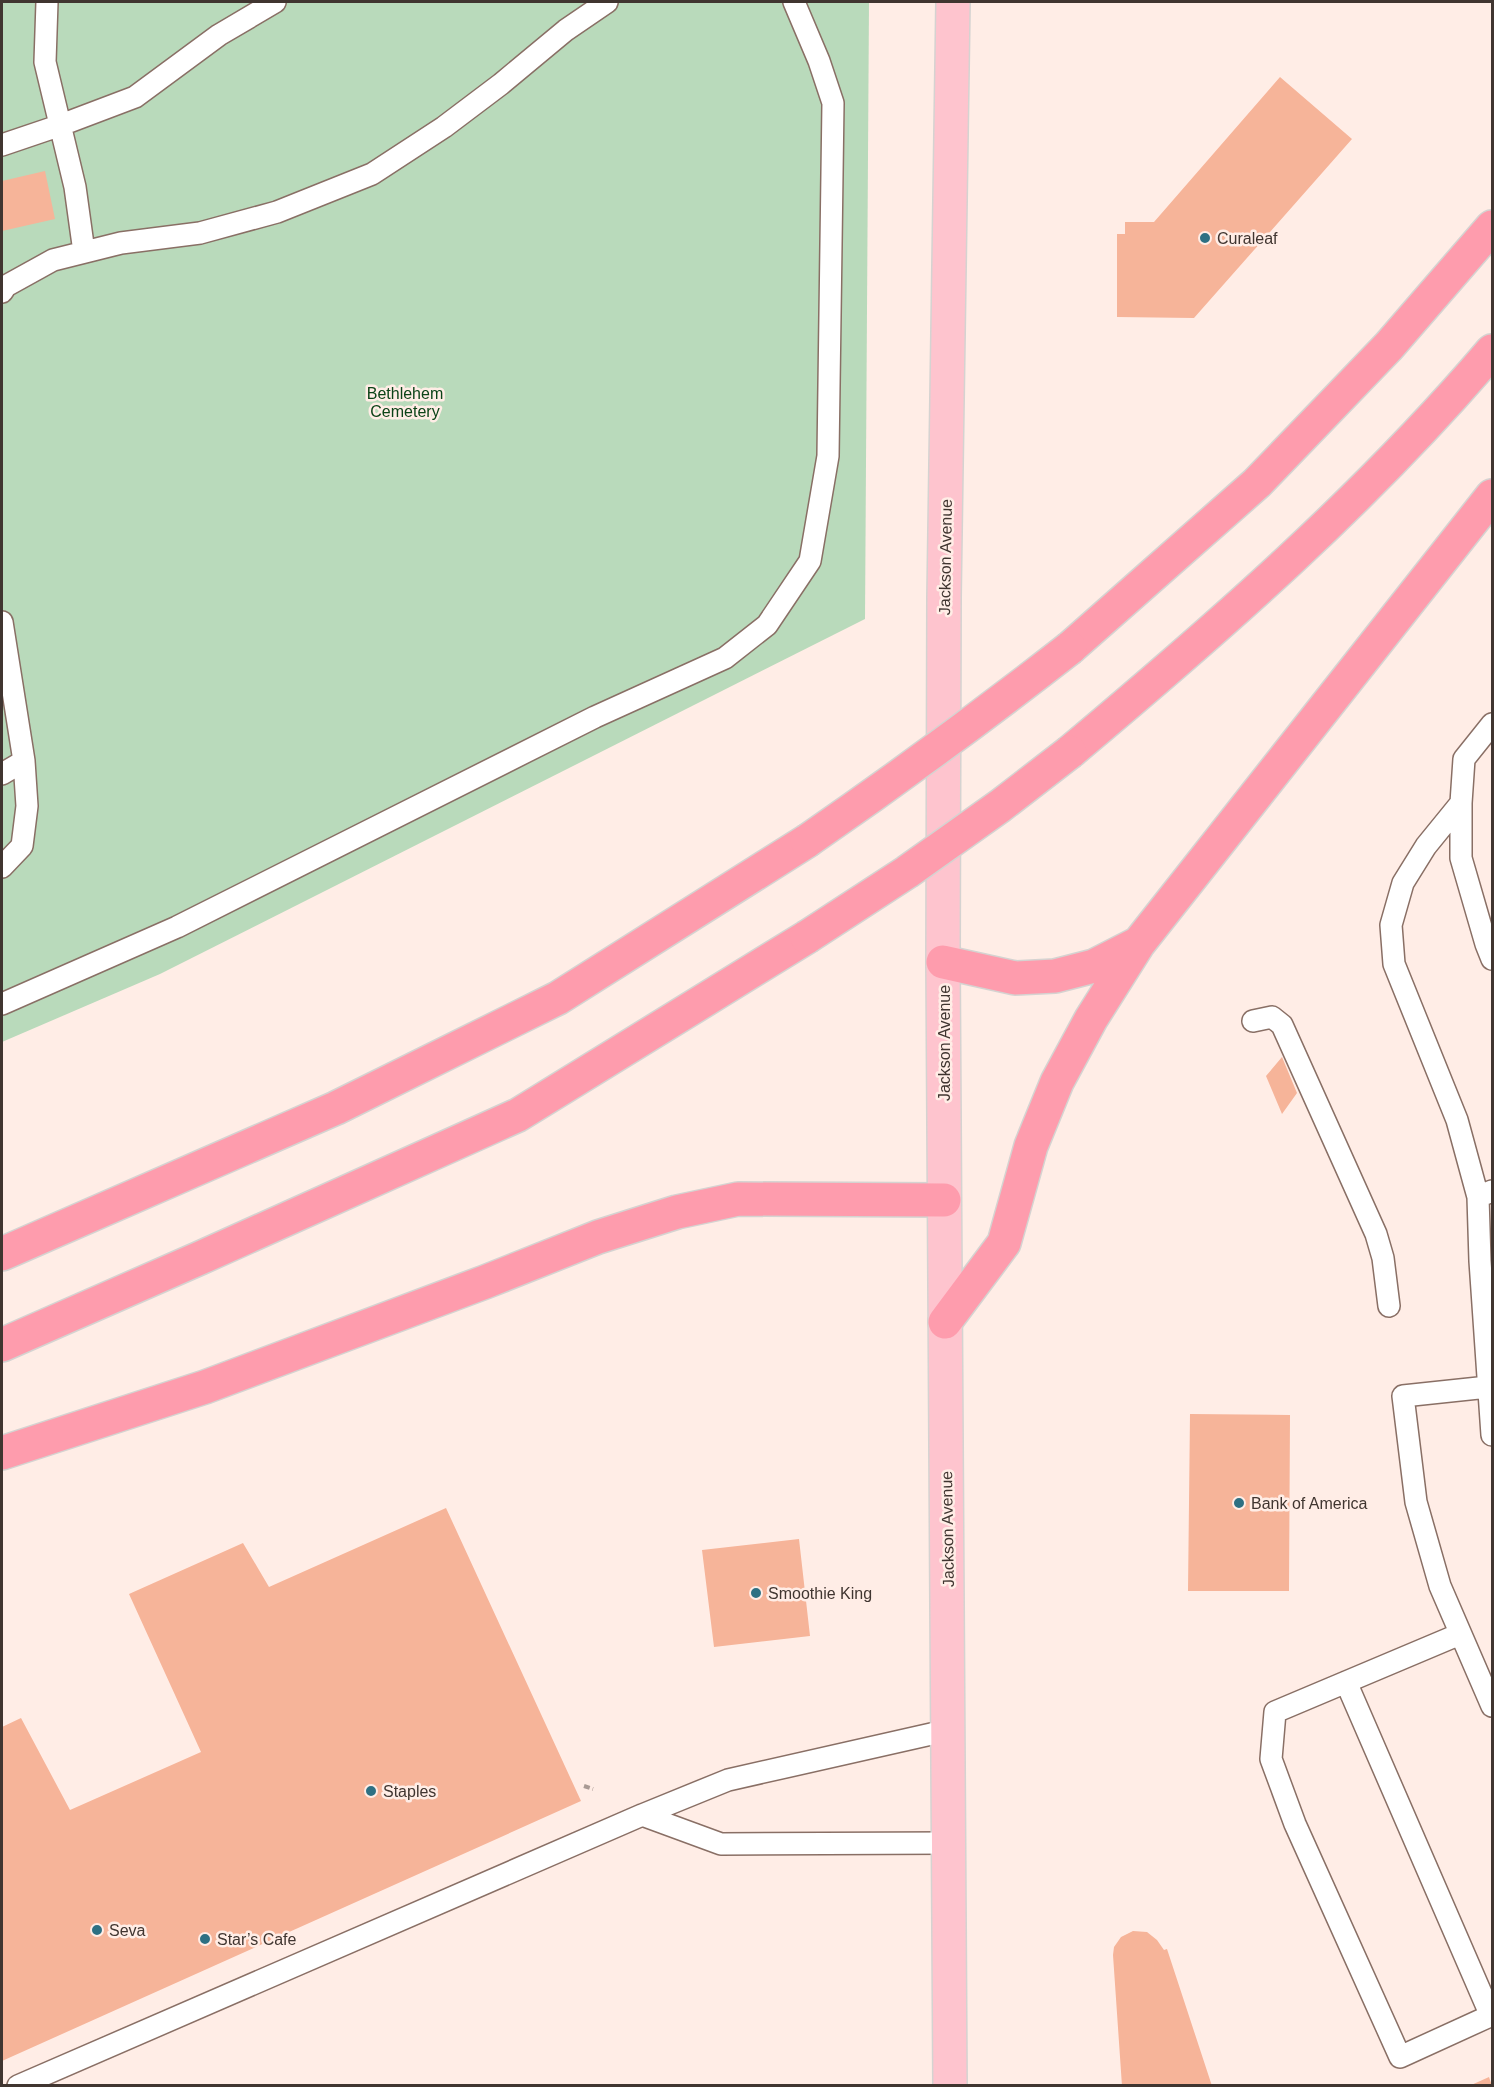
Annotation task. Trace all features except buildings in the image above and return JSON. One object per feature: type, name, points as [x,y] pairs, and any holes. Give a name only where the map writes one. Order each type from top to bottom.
[{"type":"highway","points":[[2,1254],[336,1108],[548,1003],[807,841],[962,732],[1070,648],[1257,483],[1389,346],[1492,227]]},
{"type":"highway","points":[[2,1345],[518,1115],[807,937],[907,872],[1000,806],[1070,752],[1193,648],[1322,530],[1445,406],[1492,351]]},
{"type":"highway","points":[[945,1322],[1004,1243],[1031,1146],[1056,1082],[1139,944],[1492,496]]},
{"type":"highway","points":[[943,962],[1015,978],[1055,976],[1094,966],[1139,944]]},
{"type":"highway","points":[[2,1453],[205,1387],[598,1237],[677,1212],[738,1199],[944,1200]]},
{"type":"main road","name":"Jackson Avenue","points":[[950,2085],[943,962],[944,598],[953,2]]},
{"type":"lane","points":[[47,2],[45,62],[75,187],[84,252]]},
{"type":"lane","points":[[2,145],[135,97],[219,35],[275,2]]},
{"type":"lane","points":[[2,292],[6,286],[53,260],[121,243],[200,233],[277,212],[372,174],[444,127],[501,84],[566,30],[607,2]]},
{"type":"lane","points":[[2,1004],[177,927],[595,717],[725,658],[767,626],[810,561],[828,456],[833,103],[819,60],[794,2]]},
{"type":"lane","points":[[2,622],[24,761],[27,806],[22,846],[2,867]]},
{"type":"lane","points":[[1492,724],[1464,759],[1461,803],[1461,858],[1492,958]]},
{"type":"lane","points":[[2,774],[24,761]]},
{"type":"lane","points":[[1461,803],[1426,846],[1403,883],[1391,925],[1394,963],[1485,1194],[1480,1261],[1492,1435]]},
{"type":"lane","points":[[1253,1022],[1272,1017],[1282,1025],[1376,1234],[1383,1258],[1389,1306]]},
{"type":"lane","points":[[1488,1387],[1403,1396],[1416,1502],[1440,1586],[1492,1706]]},
{"type":"lane","points":[[1346,1682],[1492,2016],[1400,2057],[1295,1824],[1271,1759],[1275,1712],[1346,1682],[1460,1634]]},
{"type":"lane","points":[[18,2085],[728,1780],[949,1730]]},
{"type":"lane","points":[[642,1815],[721,1844],[950,1843]]},
{"type":"path","points":[[584,1786],[593,1789]]},
{"type":"green space","name":"Bethlehem Cemetery","points":[[2,2],[869,2],[865,619],[160,974],[2,1042]]},
{"type":"place","name":"Curaleaf","points":[[1205,238]]},
{"type":"place","name":"Bank of America","points":[[1239,1503]]},
{"type":"place","name":"Smoothie King","points":[[756,1593]]},
{"type":"place","name":"Staples","points":[[371,1791]]},
{"type":"place","name":"Seva","points":[[97,1930]]},
{"type":"place","name":"Star’s Cafe","points":[[205,1939]]}]
